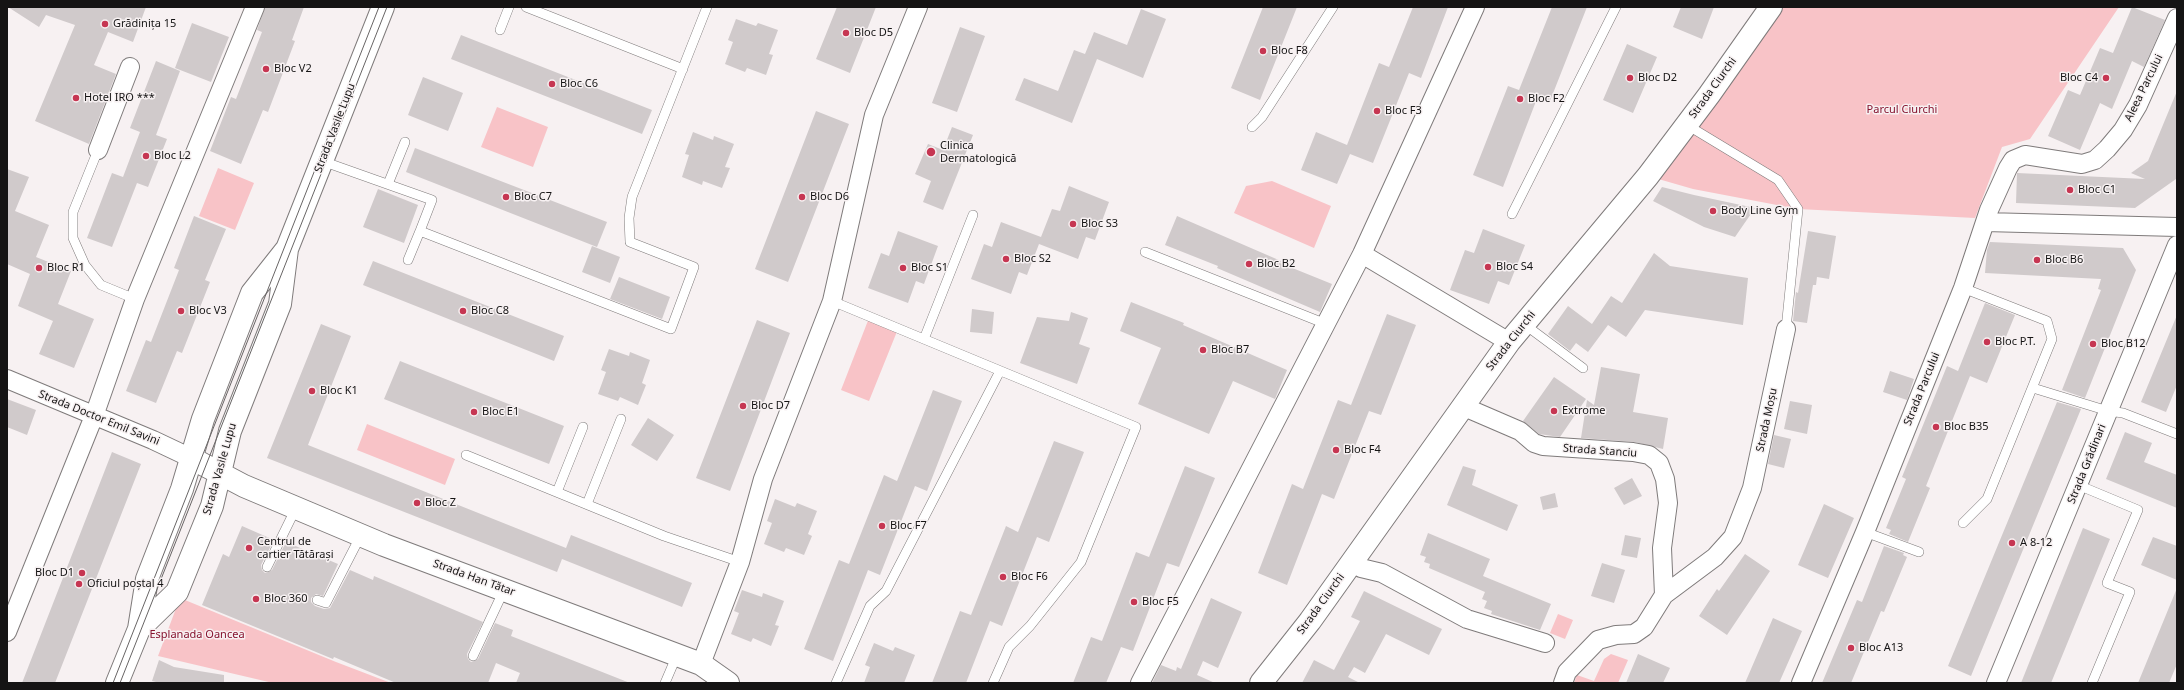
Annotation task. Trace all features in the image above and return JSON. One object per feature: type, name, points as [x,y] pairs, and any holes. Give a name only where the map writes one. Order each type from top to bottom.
[{"type":"street","points":[[7,632],[94,416],[135,299],[254,7]]},
{"type":"street","name":"Strada Vasile Lupu","points":[[138,629],[177,592],[212,506],[230,431],[280,304],[287,249],[383,7]]},
{"type":"street","points":[[700,664],[740,562],[763,479],[832,301],[874,115],[918,7]]},
{"type":"street","points":[[1140,683],[1362,254],[1475,7]]},
{"type":"street","name":"Strada Ciurchi","points":[[1261,683],[1310,621],[1351,561],[1509,342],[1626,202],[1687,125],[1771,7]]},
{"type":"street","name":"Aleea Parcului","points":[[2082,164],[2095,160],[2107,149],[2123,130],[2138,105],[2177,18]]},
{"type":"street","points":[[98,150],[130,68]]},
{"type":"street","name":"Strada Parcului","points":[[1801,683],[1865,532],[1963,288],[1985,222],[2003,178],[2013,160],[2025,156],[2082,164]]},
{"type":"street","points":[[1985,222],[2177,226]]},
{"type":"street","name":"Strada Grădinari","points":[[1996,683],[2177,245]]},
{"type":"street","name":"Strada Vasile Lupu","points":[[117,683],[138,629],[147,579],[182,489],[202,419],[252,293],[287,249]]},
{"type":"street","points":[[1362,254],[1509,342]]},
{"type":"street","name":"Strada Moșu","points":[[1563,683],[1567,672],[1598,640],[1616,635],[1634,634],[1644,627],[1664,595],[1715,557],[1733,536],[1752,488],[1786,329]]},
{"type":"street","name":"Strada Doctor Emil Savini","points":[[7,379],[153,440],[191,458]]},
{"type":"street","name":"Strada Stanciu","points":[[1462,406],[1520,431],[1534,443],[1543,446],[1633,452],[1649,455],[1659,463],[1666,479],[1668,503],[1662,548],[1664,595]]},
{"type":"street","name":"Strada Han Tătar","points":[[191,458],[244,486],[361,535],[700,664],[728,683]]},
{"type":"street","points":[[1351,561],[1361,568],[1382,573],[1467,618],[1546,643]]},
{"type":"lane","points":[[500,30],[509,7]]},
{"type":"lane","points":[[526,7],[683,69]]},
{"type":"lane","points":[[420,231],[671,329],[694,266],[630,242],[629,218],[632,197],[707,7]]},
{"type":"lane","points":[[1252,127],[1262,117],[1333,7]]},
{"type":"lane","points":[[1512,214],[1616,7]]},
{"type":"lane","name":"Strada Moșu","points":[[1687,125],[1778,180],[1798,208],[1786,329]]},
{"type":"lane","points":[[388,184],[405,142]]},
{"type":"lane","points":[[98,150],[74,212],[73,238],[85,265],[102,285],[135,299]]},
{"type":"lane","points":[[322,161],[432,200],[408,260]]},
{"type":"lane","points":[[924,339],[973,215]]},
{"type":"lane","points":[[1145,252],[1326,324]]},
{"type":"lane","points":[[1963,288],[2046,321],[2052,339],[1987,499],[1963,523]]},
{"type":"lane","points":[[832,301],[1136,427],[1080,562],[1030,626],[1009,647],[993,683]]},
{"type":"lane","points":[[1524,324],[1583,368]]},
{"type":"lane","points":[[836,683],[870,606],[886,591],[1000,371]]},
{"type":"lane","points":[[2033,388],[2108,411],[2123,412],[2177,434]]},
{"type":"lane","points":[[587,504],[621,419]]},
{"type":"lane","points":[[557,492],[583,427]]},
{"type":"lane","points":[[466,455],[664,536],[740,562]]},
{"type":"lane","points":[[2078,485],[2138,510],[2107,583],[2130,592],[2092,683]]},
{"type":"lane","points":[[267,567],[296,508]]},
{"type":"lane","points":[[1865,532],[1919,552]]},
{"type":"lane","points":[[317,600],[326,603],[361,535]]},
{"type":"lane","points":[[473,656],[505,589]]},
{"type":"lane","points":[[665,683],[677,655]]},
{"type":"green space","name":"Parcul Ciurchi","points":[[1771,7],[2119,7],[2030,139],[2002,147],[1975,218],[1798,209],[1693,189],[1648,176]]},
{"type":"green space","points":[[497,107],[548,127],[533,167],[481,147]]},
{"type":"green space","points":[[218,168],[254,183],[235,230],[199,216]]},
{"type":"green space","points":[[1272,181],[1331,206],[1314,248],[1234,213],[1246,186]]},
{"type":"green space","points":[[869,318],[898,329],[869,401],[841,390]]},
{"type":"green space","points":[[367,424],[455,459],[445,485],[357,450]]},
{"type":"green space","name":"Esplanada Oancea","points":[[180,598],[391,683],[273,683],[158,656]]},
{"type":"green space","points":[[1558,614],[1573,620],[1565,639],[1550,633]]},
{"type":"green space","points":[[1611,654],[1628,660],[1618,683],[1574,683],[1577,675],[1594,681],[1604,659]]},
{"type":"building","name":"Hotel IRO ***","points":[[8,7],[146,7],[133,42],[108,32],[94,65],[116,74],[89,144],[35,121],[75,25],[46,15],[39,27]]},
{"type":"building","name":"Bloc V2","points":[[265,7],[304,7],[292,40],[295,41],[268,112],[263,110],[241,164],[210,151],[231,97],[236,99],[262,32],[257,30]]},
{"type":"building","name":"Bloc D5","points":[[837,7],[876,7],[850,73],[816,59]]},
{"type":"building","name":"Bloc F8","points":[[1263,7],[1297,7],[1260,100],[1231,88]]},
{"type":"building","name":"Bloc F3","points":[[1413,7],[1448,7],[1421,78],[1409,73],[1373,163],[1350,154],[1337,184],[1301,170],[1316,132],[1347,145],[1379,63],[1389,67]]},
{"type":"building","name":"Bloc F2","points":[[1552,7],[1587,7],[1550,101],[1538,96],[1503,187],[1473,175],[1508,86],[1519,90]]},
{"type":"building","points":[[1681,7],[1714,7],[1702,39],[1673,27]]},
{"type":"building","name":"Bloc C4","points":[[2132,7],[2165,20],[2144,67],[2132,61],[2112,109],[2100,103],[2080,150],[2048,136],[2068,90],[2080,95],[2100,48],[2113,53]]},
{"type":"building","points":[[1141,9],[1166,19],[1143,78],[1097,59],[1072,123],[1015,100],[1024,78],[1058,91],[1074,50],[1085,54],[1094,32],[1127,45]]},
{"type":"building","points":[[736,19],[756,26],[758,23],[778,30],[769,54],[773,55],[766,75],[747,68],[745,72],[725,64],[733,42],[728,40]]},
{"type":"building","points":[[192,23],[229,37],[211,82],[175,68]]},
{"type":"building","points":[[960,27],[985,36],[957,112],[932,103]]},
{"type":"building","name":"Bloc C6","points":[[461,35],[652,110],[642,134],[451,59]]},
{"type":"building","name":"Bloc D2","points":[[1627,44],[1657,57],[1633,113],[1603,100]]},
{"type":"building","name":"Bloc L2","points":[[156,61],[180,71],[156,135],[167,139],[148,187],[137,183],[112,247],[87,238],[112,173],[123,177],[140,132],[130,128]]},
{"type":"building","points":[[423,77],[463,93],[448,131],[408,115]]},
{"type":"building","points":[[2177,91],[2176,179],[2135,208],[2016,203],[2017,173],[2145,179],[2131,173],[2148,161]]},
{"type":"building","name":"Bloc D6","points":[[816,111],[849,124],[788,282],[755,269]]},
{"type":"building","points":[[952,127],[973,135],[943,210],[923,202],[931,181],[915,174],[928,144],[943,150]]},
{"type":"building","points":[[693,132],[713,140],[714,136],[734,144],[725,167],[730,168],[722,188],[703,181],[702,185],[682,177],[689,155],[685,154]]},
{"type":"building","name":"Bloc C7","points":[[415,148],[607,222],[597,247],[406,172]]},
{"type":"building","name":"Bloc R1","points":[[7,169],[29,177],[15,211],[49,225],[36,257],[71,271],[58,304],[94,319],[74,368],[39,354],[53,321],[18,306],[30,274],[7,264]]},
{"type":"building","points":[[1069,186],[1109,202],[1095,240],[1086,237],[1078,259],[1039,244],[1027,275],[1019,272],[1011,294],[971,279],[984,244],[992,247],[1001,222],[1041,237],[1052,209],[1060,211]]},
{"type":"building","name":"Body Line Gym","points":[[1662,187],[1755,208],[1735,237],[1704,227],[1653,201]]},
{"type":"building","points":[[378,189],[418,205],[404,243],[363,227]]},
{"type":"building","name":"Bloc V3","points":[[194,216],[226,229],[205,280],[210,282],[182,353],[177,351],[156,403],[126,391],[146,340],[151,342],[179,270],[174,268]]},
{"type":"building","name":"Bloc B2","points":[[1177,216],[1281,261],[1280,263],[1332,284],[1320,312],[1217,268],[1218,266],[1165,245]]},
{"type":"building","name":"Bloc S4","points":[[1483,229],[1525,245],[1509,285],[1498,281],[1489,304],[1450,290],[1465,250],[1474,253]]},
{"type":"building","name":"Bloc S1","points":[[898,231],[938,246],[924,284],[916,281],[908,303],[868,288],[881,253],[889,256]]},
{"type":"building","points":[[1808,231],[1836,236],[1829,279],[1817,277],[1816,285],[1813,285],[1807,323],[1793,321],[1796,292],[1798,293]]},
{"type":"building","points":[[1990,242],[2123,248],[2136,270],[2085,398],[2062,390],[2101,290],[2098,289],[2101,279],[1985,273],[1987,250]]},
{"type":"building","points":[[592,246],[620,257],[610,283],[582,272]]},
{"type":"building","points":[[1654,253],[1670,266],[1748,278],[1743,325],[1645,310],[1626,337],[1608,325],[1588,352],[1576,343],[1570,351],[1548,334],[1568,306],[1592,324],[1611,296],[1622,303]]},
{"type":"building","name":"Bloc C8","points":[[373,261],[564,336],[554,361],[363,285]]},
{"type":"building","points":[[619,277],[670,297],[662,319],[610,299]]},
{"type":"building","points":[[1131,302],[1184,323],[1183,325],[1287,370],[1275,399],[1233,381],[1209,434],[1138,404],[1161,348],[1120,331]]},
{"type":"building","name":"Bloc B35","points":[[1985,303],[2015,315],[1987,383],[1970,376],[1926,486],[1930,488],[1908,542],[1889,534],[1891,530],[1886,528],[1906,479],[1902,477],[1947,366],[1958,371]]},
{"type":"building","points":[[972,309],[994,312],[992,334],[970,332]]},
{"type":"building","points":[[1071,312],[1088,318],[1079,344],[1090,348],[1077,384],[1020,363],[1037,317],[1069,321]]},
{"type":"building","name":"Bloc F4","points":[[1387,314],[1416,325],[1381,415],[1369,411],[1334,499],[1322,494],[1287,585],[1258,573],[1292,484],[1303,489],[1338,400],[1351,405]]},
{"type":"building","points":[[2177,315],[2177,385],[2166,412],[2141,402]]},
{"type":"building","name":"Bloc D7","points":[[757,320],[790,333],[730,491],[696,478]]},
{"type":"building","name":"Bloc Z","points":[[321,324],[351,336],[308,445],[566,548],[571,535],[692,583],[682,607],[562,559],[557,572],[267,458]]},
{"type":"building","points":[[609,349],[629,356],[630,352],[650,360],[642,383],[646,385],[638,405],[620,397],[618,401],[598,394],[606,372],[601,370]]},
{"type":"building","name":"Bloc E1","points":[[400,361],[564,426],[549,464],[384,399]]},
{"type":"building","points":[[1601,367],[1640,374],[1633,412],[1668,418],[1663,449],[1635,442],[1581,438],[1587,400],[1594,405]]},
{"type":"building","points":[[1890,371],[1914,379],[1907,400],[1883,392]]},
{"type":"building","name":"Extrome","points":[[1554,377],[1586,399],[1560,437],[1539,434],[1523,421]]},
{"type":"building","name":"Bloc F7","points":[[933,390],[962,401],[927,491],[915,486],[880,575],[868,570],[833,661],[804,649],[839,560],[849,564],[884,475],[897,481]]},
{"type":"building","points":[[7,399],[36,410],[27,435],[7,427]]},
{"type":"building","points":[[1790,401],[1812,405],[1807,434],[1784,429]]},
{"type":"building","name":"A 8-12","points":[[2057,402],[2081,409],[1971,676],[1948,666]]},
{"type":"building","points":[[648,418],[674,435],[657,461],[631,445]]},
{"type":"building","points":[[2125,432],[2152,443],[2144,462],[2177,475],[2177,508],[2106,479]]},
{"type":"building","points":[[1774,435],[1791,439],[1784,468],[1768,464]]},
{"type":"building","name":"Bloc F6","points":[[1054,441],[1084,452],[1049,542],[1037,537],[1002,626],[990,621],[966,683],[932,683],[960,611],[971,615],[1006,526],[1018,532]]},
{"type":"building","name":"Bloc D1","points":[[112,452],[141,464],[55,683],[22,683]]},
{"type":"building","name":"Bloc F5","points":[[1185,466],[1215,478],[1179,567],[1167,563],[1133,651],[1121,647],[1106,683],[1073,683],[1091,637],[1102,641],[1136,552],[1149,557]]},
{"type":"building","points":[[1463,466],[1476,470],[1472,485],[1518,505],[1507,531],[1447,505]]},
{"type":"building","points":[[1632,478],[1642,496],[1624,505],[1614,488]]},
{"type":"building","points":[[1555,493],[1558,507],[1543,510],[1540,497]]},
{"type":"building","points":[[775,499],[795,507],[797,503],[817,511],[808,534],[812,536],[804,555],[786,548],[784,552],[764,544],[772,523],[767,521]]},
{"type":"building","points":[[1824,504],[1854,518],[1828,578],[1798,565]]},
{"type":"building","points":[[242,526],[274,540],[261,565],[262,570],[265,573],[272,570],[286,542],[338,564],[323,596],[316,594],[311,598],[311,602],[315,606],[324,609],[330,608],[350,570],[373,580],[374,576],[483,622],[467,654],[468,659],[471,662],[478,659],[495,623],[513,630],[511,636],[630,683],[516,683],[520,673],[496,663],[488,683],[396,683],[334,657],[333,659],[202,605],[223,554],[229,557]]},
{"type":"building","points":[[2083,528],[2110,539],[2051,683],[2021,683]]},
{"type":"building","points":[[1428,533],[1490,559],[1483,576],[1551,604],[1540,630],[1491,614],[1492,611],[1484,608],[1487,601],[1482,599],[1485,592],[1429,568],[1430,564],[1424,562],[1426,557],[1420,555]]},
{"type":"building","points":[[1625,535],[1641,538],[1637,558],[1621,555]]},
{"type":"building","points":[[2153,537],[2177,546],[2177,580],[2141,565]]},
{"type":"building","name":"Bloc A13","points":[[1884,546],[1904,553],[1903,555],[1907,557],[1884,612],[1881,611],[1851,683],[1822,683],[1857,600],[1862,602]]},
{"type":"building","points":[[1745,554],[1770,571],[1727,635],[1699,616],[1717,589],[1719,591]]},
{"type":"building","points":[[1602,563],[1625,570],[1614,603],[1591,596]]},
{"type":"building","points":[[2177,588],[2177,664],[2169,683],[2138,683]]},
{"type":"building","points":[[742,590],[762,597],[763,593],[784,601],[775,625],[779,626],[771,646],[753,638],[751,642],[731,634],[739,613],[734,611]]},
{"type":"building","points":[[1364,591],[1442,629],[1429,655],[1386,634],[1365,673],[1354,667],[1348,677],[1360,683],[1302,683],[1314,660],[1334,670],[1360,621],[1351,617]]},
{"type":"building","points":[[1211,598],[1242,612],[1218,668],[1203,661],[1197,675],[1215,683],[1152,683],[1161,665],[1176,671],[1177,667],[1181,669]]},
{"type":"building","points":[[1773,618],[1802,631],[1779,683],[1745,683]]},
{"type":"building","points":[[874,643],[893,651],[895,647],[915,655],[904,683],[864,683],[870,667],[865,665]]},
{"type":"building","points":[[1638,654],[1670,668],[1663,683],[1626,683]]},
{"type":"building","points":[[159,660],[174,667],[224,675],[224,683],[160,683],[152,681]]},
{"type":"tram line","points":[[113,683],[379,7]]},
{"type":"tram line","points":[[120,683],[387,7]]},
{"type":"place","name":"Grădinița 15","points":[[105,24]]},
{"type":"place","name":"Bloc D5","points":[[846,33]]},
{"type":"place","name":"Bloc F8","points":[[1263,51]]},
{"type":"place","name":"Bloc V2","points":[[266,69]]},
{"type":"place","name":"Bloc D2","points":[[1630,78]]},
{"type":"place","name":"Bloc C4","points":[[2106,78]]},
{"type":"place","name":"Bloc C6","points":[[552,84]]},
{"type":"place","name":"Hotel IRO ***","points":[[76,98]]},
{"type":"place","name":"Bloc F2","points":[[1520,99]]},
{"type":"place","name":"Bloc F3","points":[[1377,111]]},
{"type":"place","name":"Clinica Dermatologică","points":[[931,152]]},
{"type":"place","name":"Bloc L2","points":[[146,156]]},
{"type":"place","name":"Bloc C1","points":[[2070,190]]},
{"type":"place","name":"Bloc C7","points":[[506,197]]},
{"type":"place","name":"Bloc D6","points":[[802,197]]},
{"type":"place","name":"Body Line Gym","points":[[1713,211]]},
{"type":"place","name":"Bloc S3","points":[[1073,224]]},
{"type":"place","name":"Bloc S2","points":[[1006,259]]},
{"type":"place","name":"Bloc B6","points":[[2037,260]]},
{"type":"place","name":"Bloc B2","points":[[1249,264]]},
{"type":"place","name":"Bloc S4","points":[[1488,267]]},
{"type":"place","name":"Bloc R1","points":[[39,268]]},
{"type":"place","name":"Bloc S1","points":[[903,268]]},
{"type":"place","name":"Bloc V3","points":[[181,311]]},
{"type":"place","name":"Bloc C8","points":[[463,311]]},
{"type":"place","name":"Bloc P.T.","points":[[1987,342]]},
{"type":"place","name":"Bloc B12","points":[[2093,344]]},
{"type":"place","name":"Bloc B7","points":[[1203,350]]},
{"type":"place","name":"Bloc K1","points":[[312,391]]},
{"type":"place","name":"Bloc D7","points":[[743,406]]},
{"type":"place","name":"Extrome","points":[[1554,411]]},
{"type":"place","name":"Bloc E1","points":[[474,412]]},
{"type":"place","name":"Bloc B35","points":[[1936,427]]},
{"type":"place","name":"Bloc F4","points":[[1336,450]]},
{"type":"place","name":"Bloc Z","points":[[417,503]]},
{"type":"place","name":"Bloc F7","points":[[882,526]]},
{"type":"place","name":"A 8-12","points":[[2012,543]]},
{"type":"place","name":"Centrul de cartier Tătărași","points":[[249,548]]},
{"type":"place","name":"Bloc D1","points":[[82,573]]},
{"type":"place","name":"Bloc F6","points":[[1003,577]]},
{"type":"place","name":"Oficiul poștal 4","points":[[79,584]]},
{"type":"place","name":"Bloc 360","points":[[256,599]]},
{"type":"place","name":"Bloc F5","points":[[1134,602]]},
{"type":"place","name":"Bloc A13","points":[[1851,648]]}]
